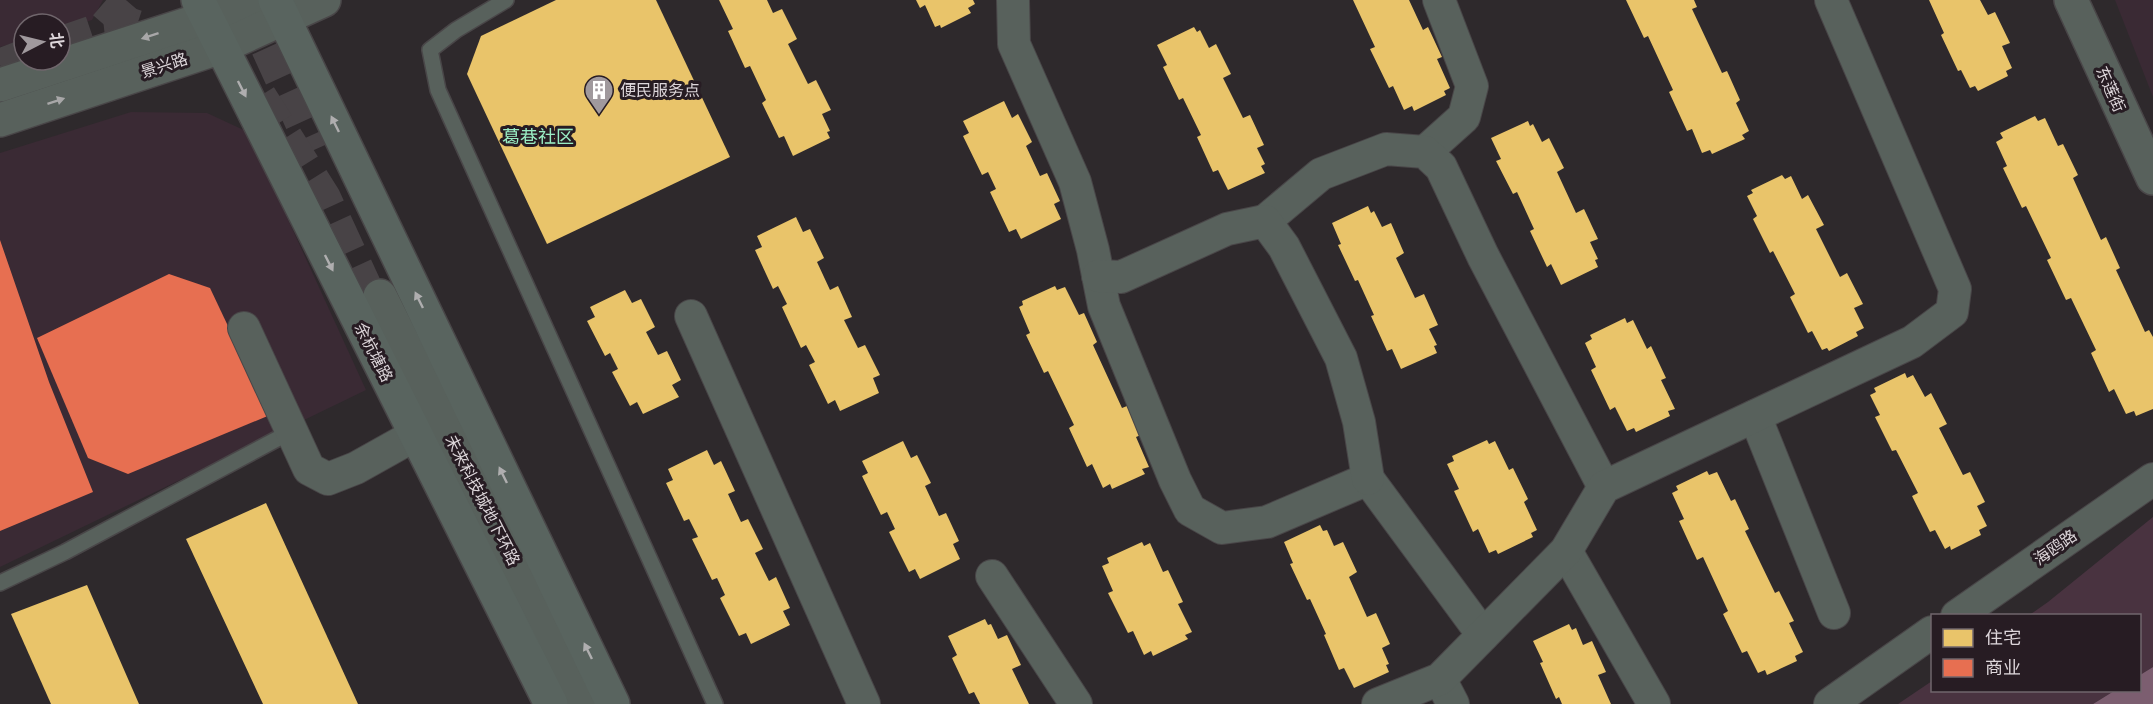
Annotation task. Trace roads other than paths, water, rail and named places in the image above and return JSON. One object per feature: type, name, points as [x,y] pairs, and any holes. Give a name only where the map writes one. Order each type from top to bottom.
[{"type":"main road","name":"余杭塘路","points":[[202,9],[551,704]]},
{"type":"main road","points":[[280,9],[613,704]]},
{"type":"street","name":"景兴路","points":[[0,85],[202,9],[250,0]]},
{"type":"street","name":"景兴路","points":[[0,120],[220,47],[280,9],[324,0]]},
{"type":"street","points":[[1013,0],[1014,44],[1075,182],[1093,250],[1104,306],[1175,480],[1190,510],[1222,528],[1267,522],[1368,479]]},
{"type":"street","points":[[1425,152],[1464,117],[1472,86],[1439,0]]},
{"type":"street","points":[[1378,704],[1446,691],[1483,635],[1566,551],[1604,487],[1912,342],[1952,312],[1955,289],[1831,0]]},
{"type":"street","name":"东莲街","points":[[2071,0],[2153,178]]},
{"type":"street","points":[[1098,276],[1121,278],[1227,230],[1265,220],[1321,174],[1386,149],[1425,152],[1441,167],[1483,256],[1604,487]]},
{"type":"street","points":[[1265,220],[1284,247],[1341,358],[1359,422],[1368,479],[1483,635]]},
{"type":"street","name":"未来科技城地下环路","points":[[572,704],[376,299],[585,704]]},
{"type":"street","points":[[691,316],[864,704]]},
{"type":"street","points":[[244,328],[309,469],[328,479],[356,468],[415,435]]},
{"type":"street","points":[[1755,416],[1834,613]]},
{"type":"street","name":"海鸥路","points":[[1958,614],[2153,478]]},
{"type":"street","points":[[1566,551],[1654,704]]},
{"type":"street","points":[[992,576],[1076,704]]},
{"type":"street","points":[[1830,704],[1931,633]]},
{"type":"lane","points":[[506,0],[456,30],[430,50],[438,90],[715,704]]},
{"type":"lane","points":[[0,583],[65,552],[292,431]]},
{"type":"tunnel","points":[[72,39],[104,28],[128,0]]},
{"type":"tunnel","points":[[247,3],[314,150]]},
{"type":"tunnel","points":[[104,28],[132,25],[172,38]]},
{"type":"tunnel","points":[[0,65],[12,60]]},
{"type":"tunnel","points":[[260,96],[324,197],[372,301]]},
{"type":"place","name":"便民服务点","points":[[599,116]]},
{"type":"district","name":"葛巷社区","points":[[538,137]]}]
